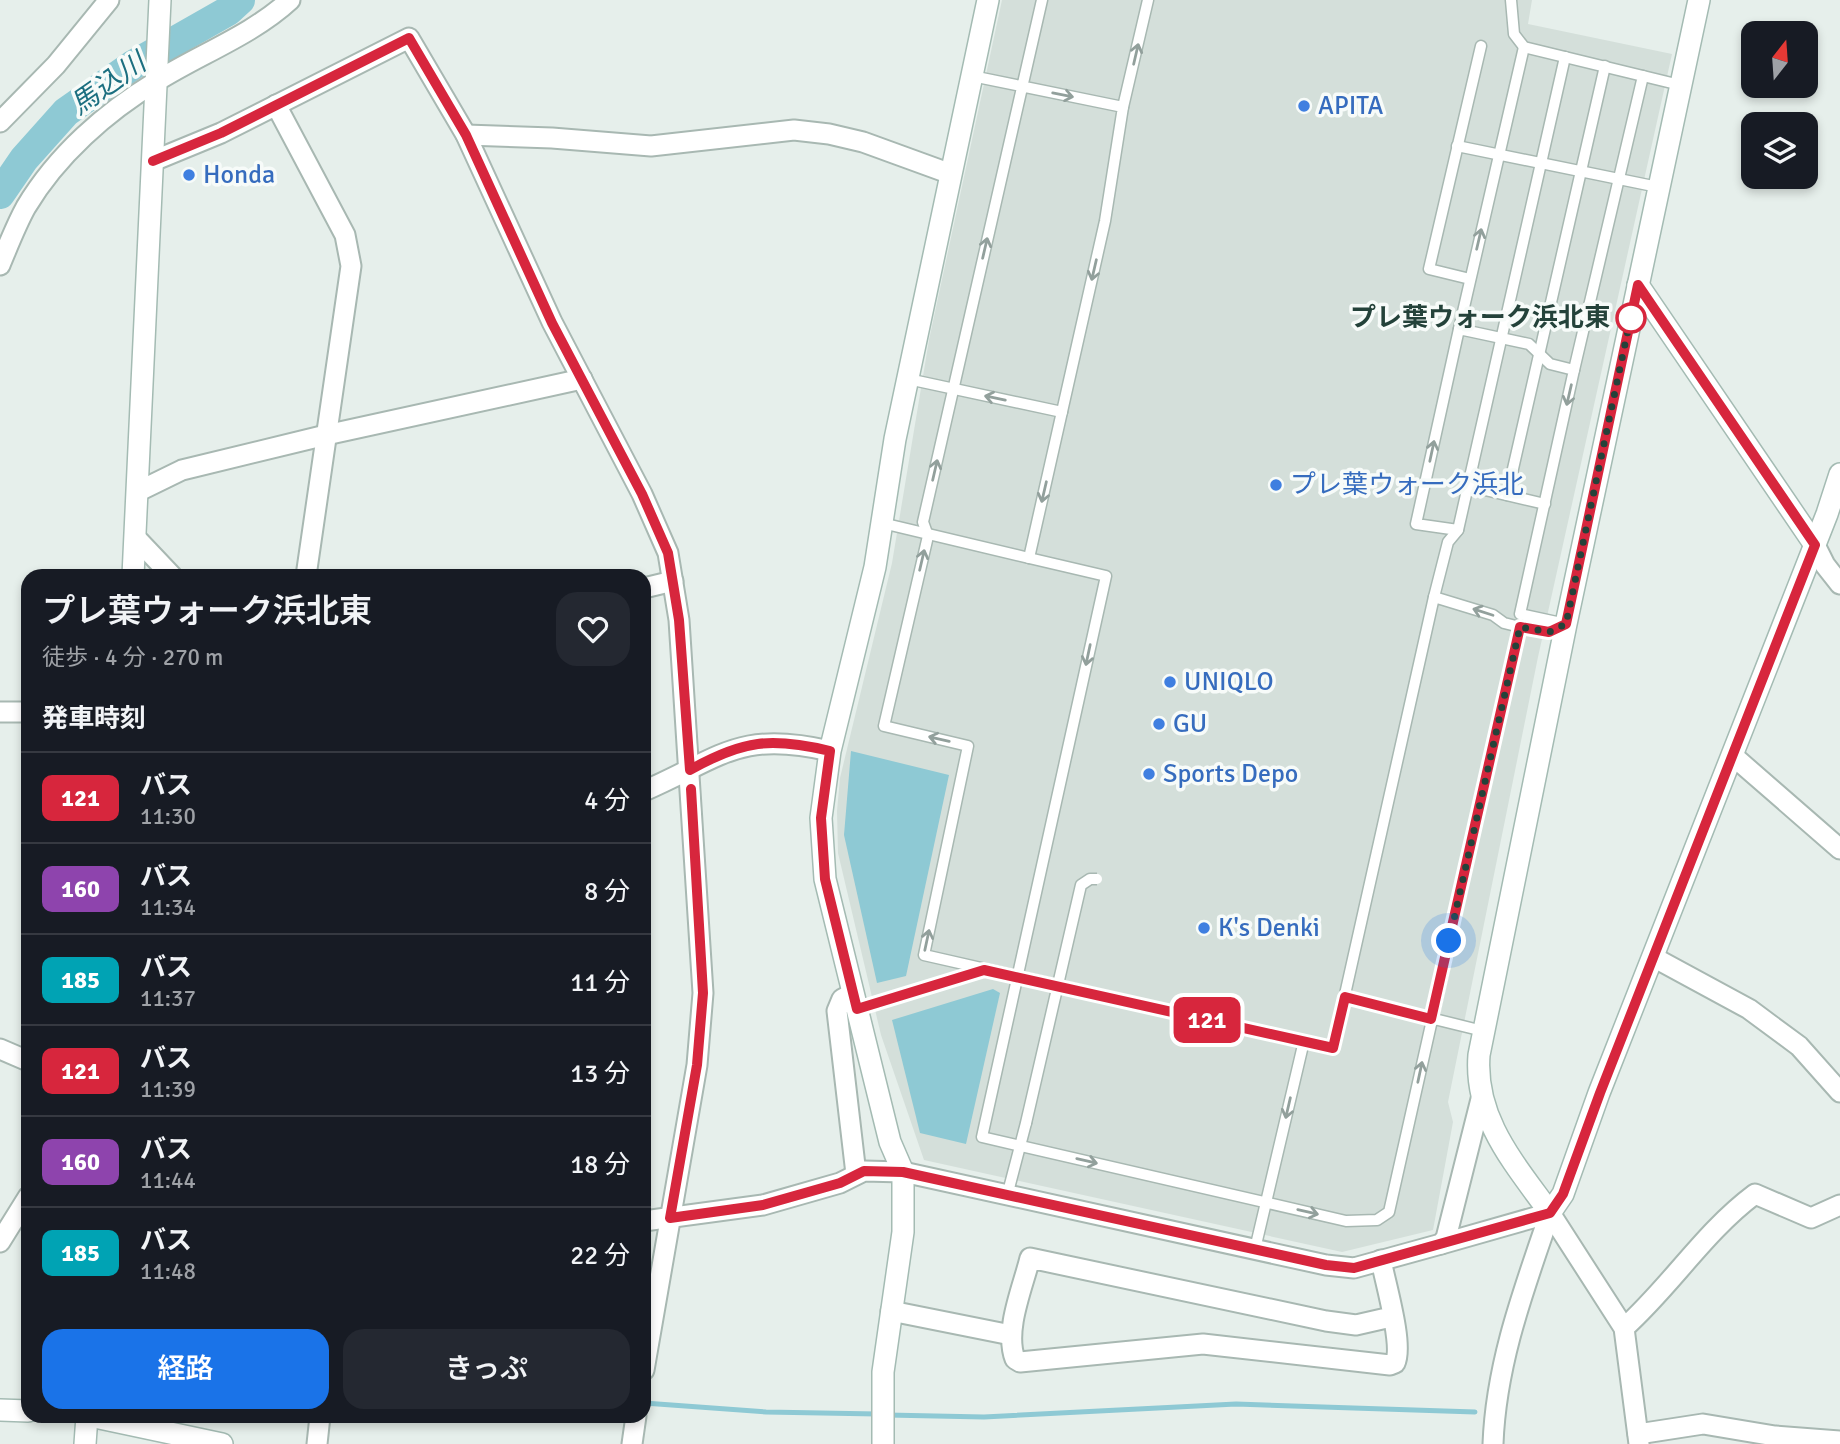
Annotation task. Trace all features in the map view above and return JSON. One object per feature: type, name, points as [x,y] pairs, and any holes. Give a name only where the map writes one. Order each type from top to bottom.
[{"type":"street","points":[[0,122],[55,65],[109,0]]},
{"type":"street","points":[[134,569],[160,0]]},
{"type":"street","points":[[0,265],[25,208],[49,173],[97,124],[156,76],[227,43],[290,0]]},
{"type":"street","points":[[883,1435],[883,1373],[903,1232],[903,1172],[890,1142],[825,879],[821,818],[830,751],[875,567],[908,379],[988,0]]},
{"type":"street","points":[[1699,0],[1566,624],[1484,1031],[1478,1075],[1481,1099],[1500,1143],[1550,1213],[1624,1328],[1639,1439],[1703,1424],[1775,1436],[1840,1441]]},
{"type":"street","points":[[153,161],[199,143],[409,38],[466,135],[552,323],[663,541],[679,620],[703,993],[697,1065],[651,1329]]},
{"type":"street","points":[[276,104],[348,244],[351,266],[307,569]]},
{"type":"street","points":[[466,135],[552,138],[651,146],[794,130],[863,142],[951,174]]},
{"type":"street","points":[[1638,285],[1840,584]]},
{"type":"street","points":[[137,492],[182,470],[326,435],[582,379]]},
{"type":"street","points":[[1493,1444],[1494,1402],[1504,1352],[1550,1213],[1563,1194],[1731,755],[1815,545],[1840,474]]},
{"type":"street","points":[[136,538],[165,569]]},
{"type":"street","points":[[651,586],[673,581]]},
{"type":"street","points":[[0,712],[21,712]]},
{"type":"street","points":[[651,788],[723,751],[752,743],[800,744],[830,751]]},
{"type":"street","points":[[1731,755],[1840,849]]},
{"type":"street","points":[[1653,957],[1749,1009],[1799,1046],[1840,1091]]},
{"type":"street","points":[[855,1001],[842,999],[837,1011],[856,1174]]},
{"type":"street","points":[[0,1049],[21,1058]]},
{"type":"street","points":[[1441,1244],[1449,1234],[1453,1220],[1481,1099]]},
{"type":"street","points":[[651,1220],[763,1205],[840,1183],[856,1174],[874,1169],[903,1172],[1354,1268],[1550,1213]]},
{"type":"street","points":[[1624,1328],[1654,1301],[1693,1250],[1755,1194],[1811,1218],[1840,1205]]},
{"type":"street","points":[[0,1242],[21,1208]]},
{"type":"street","points":[[1381,1260],[1398,1355],[1395,1363],[1390,1365],[1203,1344],[1020,1362],[1013,1355],[1011,1335],[1030,1258],[1344,1324],[1391,1317]]},
{"type":"street","points":[[891,1311],[1011,1335]]},
{"type":"street","points":[[0,1410],[21,1412]]},
{"type":"street","points":[[85,1444],[87,1423]]},
{"type":"street","points":[[122,1423],[222,1444]]},
{"type":"street","points":[[317,1444],[319,1423]]},
{"type":"street","points":[[632,1444],[635,1423]]},
{"type":"lane","points":[[1042,0],[923,522],[928,536],[884,726],[968,746],[924,955],[1333,1048],[1434,597],[1448,542],[1458,530],[1565,57]]},
{"type":"lane","points":[[1029,558],[1105,221],[1123,107],[1148,0]]},
{"type":"lane","points":[[1511,0],[1514,34],[1524,47],[1680,85]]},
{"type":"lane","points":[[1470,279],[1429,269],[1481,46]]},
{"type":"lane","points":[[1458,530],[1416,524],[1524,47]]},
{"type":"lane","points":[[1507,495],[1605,66]]},
{"type":"lane","points":[[972,76],[1123,107]]},
{"type":"lane","points":[[1566,624],[1520,614],[1643,76]]},
{"type":"lane","points":[[1457,146],[1658,187]]},
{"type":"lane","points":[[1459,329],[1529,344],[1550,364],[1574,370]]},
{"type":"lane","points":[[908,379],[1062,412]]},
{"type":"lane","points":[[1468,486],[1545,504]]},
{"type":"lane","points":[[882,523],[1106,576],[982,1137],[1346,1221],[1377,1220],[1389,1212],[1520,627]]},
{"type":"lane","points":[[1434,597],[1493,615],[1504,623],[1520,627],[1549,632],[1566,624]]},
{"type":"lane","points":[[1007,1196],[1082,886],[1090,879],[1097,879]]},
{"type":"lane","points":[[855,1001],[984,970]]},
{"type":"lane","points":[[1345,997],[1484,1031]]},
{"type":"lane","points":[[1255,1249],[1304,1041]]},
{"type":"shaded area","points":[[1002,0],[1532,0],[1528,24],[1672,54],[1538,657],[1448,1102],[1453,1122],[1433,1230],[1342,1252],[924,1160],[881,1035],[838,853],[837,811],[840,778],[892,563],[929,340]]},
{"type":"water","points":[[851,751],[949,775],[906,976],[877,983],[844,835]]},
{"type":"water","points":[[993,989],[1000,993],[966,1144],[920,1133],[892,1020]]},
{"type":"waterway","name":"馬込川","points":[[0,194],[24,159],[66,112],[133,65],[228,11],[240,0]]},
{"type":"waterway","points":[[651,1404],[766,1412],[877,1414]]},
{"type":"waterway","points":[[887,1415],[984,1417],[1236,1404],[1475,1412]]},
{"type":"bus line","name":"121","points":[[153,161],[221,133],[409,38],[466,135],[552,323],[642,494],[668,553],[679,620],[690,770],[723,751],[752,743],[800,744],[830,751],[821,818],[825,879],[857,1009],[984,970],[1333,1048],[1345,997],[1431,1019],[1520,627],[1549,632],[1566,624],[1638,285],[1815,545],[1563,1194],[1550,1213],[1354,1268],[1326,1265],[903,1172],[874,1169],[856,1174],[840,1183],[763,1205],[670,1218],[697,1065],[703,993],[691,789]]},
{"type":"place","name":"APITA","points":[[1304,106]]},
{"type":"place","name":"Honda","points":[[189,175]]},
{"type":"place","name":"プレ葉ウォーク浜北東","points":[[1631,318]]},
{"type":"place","name":"プレ葉ウォーク浜北","points":[[1276,485]]},
{"type":"place","name":"UNIQLO","points":[[1170,682]]},
{"type":"place","name":"GU","points":[[1159,724]]},
{"type":"place","name":"Sports Depo","points":[[1149,774]]},
{"type":"place","name":"K's Denki","points":[[1204,928]]},
{"type":"route","points":[[1449,941],[1520,627],[1549,632],[1566,624],[1632,311],[1631,318]]}]
